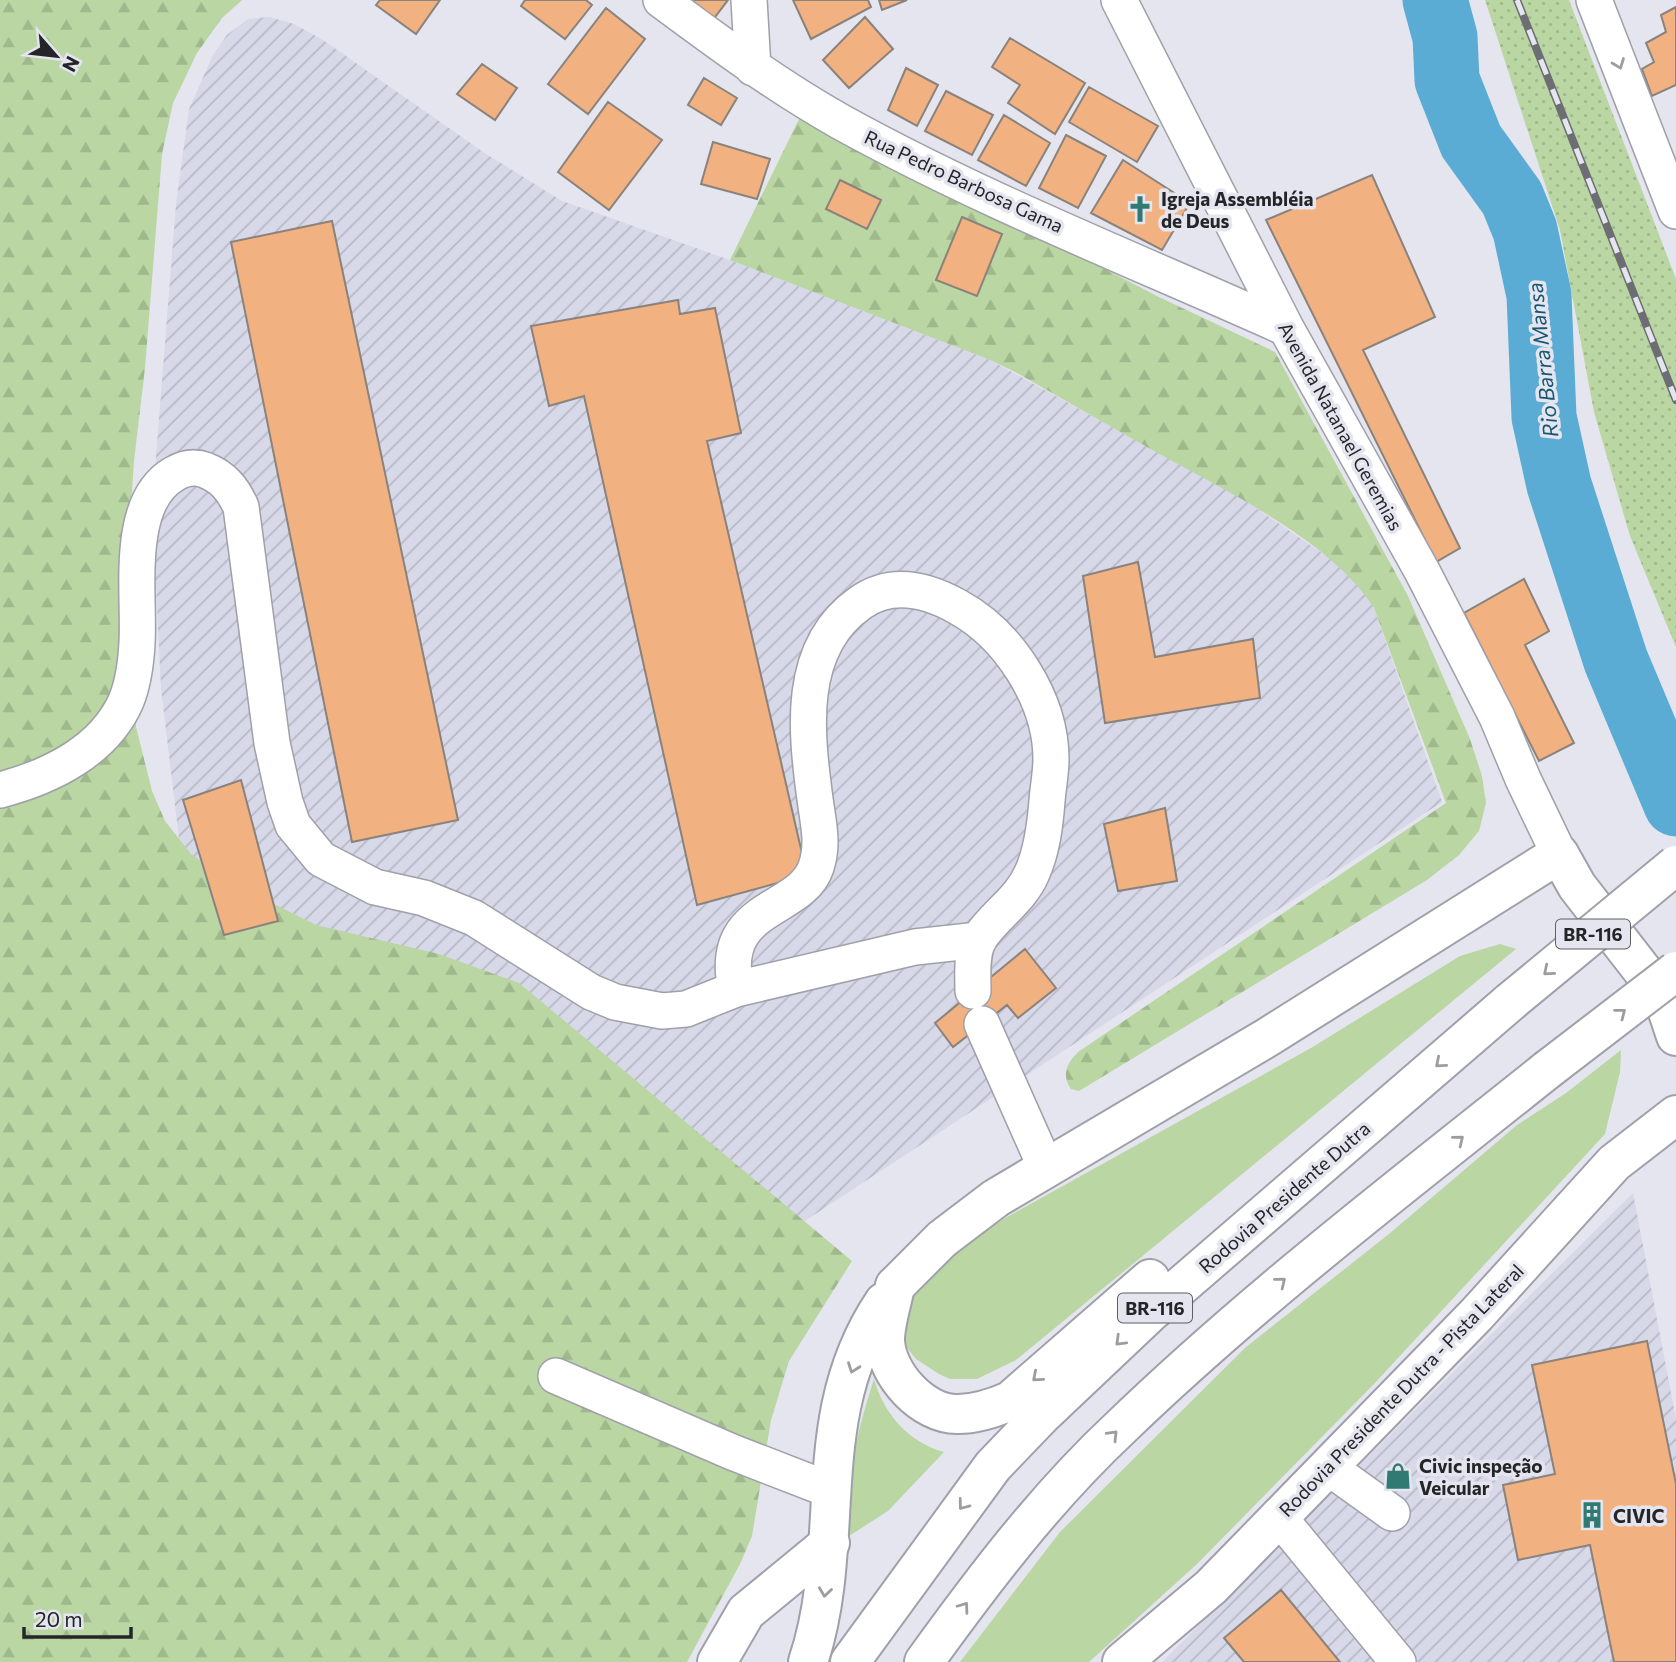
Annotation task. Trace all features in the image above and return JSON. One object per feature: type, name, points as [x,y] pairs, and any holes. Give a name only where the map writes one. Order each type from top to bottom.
[{"type":"main road","points":[[808,1662],[825,1595],[830,1543],[830,1490],[839,1406],[874,1317],[895,1286],[942,1239],[996,1198],[1268,1037],[1559,854],[1577,886],[1662,997],[1676,1036]]},
{"type":"main road","name":"Rodovia Presidente Dutra","points":[[850,1662],[993,1466],[1041,1416],[1152,1311],[1510,1002],[1676,865]]},
{"type":"main road","points":[[924,1662],[999,1560],[1119,1428],[1276,1286],[1676,971]]},
{"type":"main road","points":[[895,1286],[885,1340],[892,1366],[909,1394],[956,1415],[985,1411],[1010,1401],[1439,1030],[1510,1002]]},
{"type":"main road","name":"Rodovia Presidente Dutra - Pista Lateral","points":[[1122,1662],[1212,1587],[1476,1315],[1614,1163],[1676,1115]]},
{"type":"main road","points":[[717,1662],[746,1612],[830,1543]]},
{"type":"street","name":"Rua Pedro Barbosa Gama","points":[[660,0],[753,68],[839,121],[930,169],[1286,328]]},
{"type":"street","points":[[748,0],[753,68]]},
{"type":"street","name":"Avenida Natanael Geremias","points":[[1119,0],[1286,328],[1429,583],[1497,717],[1522,779],[1559,854]]},
{"type":"street","points":[[1594,0],[1676,211]]},
{"type":"street","points":[[0,790],[53,772],[97,741],[113,724],[127,699],[135,663],[135,583],[145,518],[153,495],[165,480],[189,467],[202,469],[219,477],[234,492],[241,507],[272,743],[285,802],[293,825],[321,859],[375,887],[424,898],[474,918],[591,992],[615,1002],[662,1011],[686,1009],[736,989],[915,947],[979,940]]},
{"type":"street","points":[[736,989],[733,960],[747,929],[765,910],[800,889],[816,868],[821,832],[812,777],[807,705],[813,673],[827,640],[850,610],[875,593],[905,588],[933,595],[978,619],[1004,644],[1024,673],[1042,715],[1051,758],[1039,854],[1023,891],[979,940],[974,956],[973,991]]},
{"type":"street","points":[[982,1024],[1046,1168]]},
{"type":"street","points":[[556,1376],[732,1452],[830,1490]]},
{"type":"street","points":[[1328,1466],[1392,1513]]},
{"type":"street","points":[[1279,1516],[1398,1662]]},
{"type":"shaded area","points":[[269,17],[294,24],[323,40],[486,154],[562,201],[730,260],[988,359],[1240,497],[1338,564],[1362,589],[1374,608],[1442,802],[785,1234],[187,906],[161,688],[152,507],[176,204],[189,109],[213,55],[227,35],[248,19]]},
{"type":"shaded area","points":[[1633,1193],[1676,1419],[1676,1662],[1162,1662]]},
{"type":"green space","points":[[0,0],[242,0],[222,18],[197,53],[173,103],[162,154],[145,368],[134,461],[123,623],[136,727],[152,791],[165,821],[191,854],[232,883],[316,925],[439,954],[519,983],[852,1261],[789,1361],[771,1420],[752,1536],[740,1564],[687,1662],[0,1662]]},
{"type":"green space","points":[[1485,0],[1569,0],[1676,279],[1676,647],[1630,536],[1594,412],[1560,230]]},
{"type":"green space","points":[[802,113],[1159,297],[1275,352],[1408,596],[1470,739],[1482,776],[1486,803],[1479,831],[1459,855],[1427,880],[1079,1091],[1071,1089],[1066,1079],[1068,1065],[1078,1052],[1446,803],[1374,608],[1332,561],[1304,539],[1244,500],[1017,373],[988,359],[730,260]]},
{"type":"green space","points":[[1500,944],[1516,949],[1016,1360],[977,1379],[950,1379],[916,1359],[908,1349],[902,1336],[905,1304],[921,1282],[970,1241],[1007,1217],[1311,1048],[1460,956]]},
{"type":"green space","points":[[1621,1050],[1620,1072],[1605,1134],[1374,1384],[1197,1564],[1089,1662],[960,1662],[1060,1532],[1246,1347],[1389,1234],[1517,1125],[1566,1093]]},
{"type":"green space","points":[[874,1379],[884,1404],[899,1425],[919,1441],[944,1452],[888,1511],[849,1536],[849,1496],[854,1456]]},
{"type":"building","points":[[380,0],[440,0],[416,34],[376,5]]},
{"type":"building","points":[[525,0],[586,0],[592,5],[565,39],[521,6]]},
{"type":"building","points":[[686,0],[728,0],[712,21]]},
{"type":"building","points":[[793,0],[868,0],[871,7],[811,39]]},
{"type":"building","points":[[879,0],[907,0],[882,10]]},
{"type":"building","points":[[1676,7],[1676,85],[1652,96],[1642,69],[1654,62],[1646,43],[1666,32],[1661,15]]},
{"type":"building","points":[[606,8],[645,39],[588,114],[548,84]]},
{"type":"building","points":[[865,17],[893,49],[849,88],[823,60]]},
{"type":"building","points":[[1010,38],[1085,83],[1055,134],[1008,103],[1020,85],[992,67]]},
{"type":"building","points":[[482,64],[517,88],[495,120],[457,94]]},
{"type":"building","points":[[906,68],[938,85],[917,126],[888,110]]},
{"type":"building","points":[[704,78],[737,98],[721,125],[688,105]]},
{"type":"building","points":[[1089,87],[1158,126],[1137,162],[1069,122]]},
{"type":"building","points":[[946,91],[993,115],[972,155],[925,131]]},
{"type":"building","points":[[608,102],[662,140],[609,210],[558,172]]},
{"type":"building","points":[[1004,115],[1050,143],[1026,186],[978,160]]},
{"type":"building","points":[[1066,135],[1106,156],[1078,208],[1039,188]]},
{"type":"building","points":[[713,142],[770,159],[757,199],[701,184]]},
{"type":"building","points":[[1123,160],[1190,203],[1162,250],[1091,213]]},
{"type":"building","points":[[1372,175],[1435,317],[1363,350],[1460,548],[1436,562],[1266,220]]},
{"type":"building","points":[[840,180],[881,200],[867,229],[826,209]]},
{"type":"building","points":[[962,217],[1002,234],[977,296],[936,280]]},
{"type":"building","points":[[332,221],[458,820],[352,842],[231,242]]},
{"type":"building","points":[[678,300],[680,314],[715,308],[741,433],[707,441],[807,875],[697,905],[584,396],[549,406],[531,326]]},
{"type":"building","points":[[1138,562],[1155,657],[1253,639],[1260,698],[1105,723],[1083,576]]},
{"type":"building","points":[[1524,579],[1549,631],[1525,645],[1574,743],[1539,761],[1464,613]]},
{"type":"building","points":[[241,780],[278,921],[224,935],[183,800]]},
{"type":"building","points":[[1165,808],[1177,881],[1118,891],[1104,824]]},
{"type":"building","points":[[1025,949],[1056,988],[1018,1018],[1007,1005],[953,1047],[935,1023]]},
{"type":"building","name":"CIVIC","points":[[1647,1341],[1676,1484],[1676,1662],[1614,1662],[1590,1545],[1518,1560],[1503,1485],[1555,1474],[1532,1365]]},
{"type":"building","points":[[1281,1590],[1340,1662],[1244,1662],[1224,1638]]},
{"type":"waterway","name":"Rio Barra Mansa","points":[[1435,0],[1445,37],[1447,80],[1471,141],[1512,198],[1525,230],[1539,295],[1544,417],[1559,485],[1616,661],[1676,804]]},
{"type":"railway","points":[[1517,0],[1676,400]]},
{"type":"place","name":"Igreja Assembléia de Deus","points":[[1140,209]]},
{"type":"place","name":"Civic inspeção Veicular","points":[[1398,1476]]},
{"type":"place","name":"CIVIC","points":[[1592,1515]]}]
